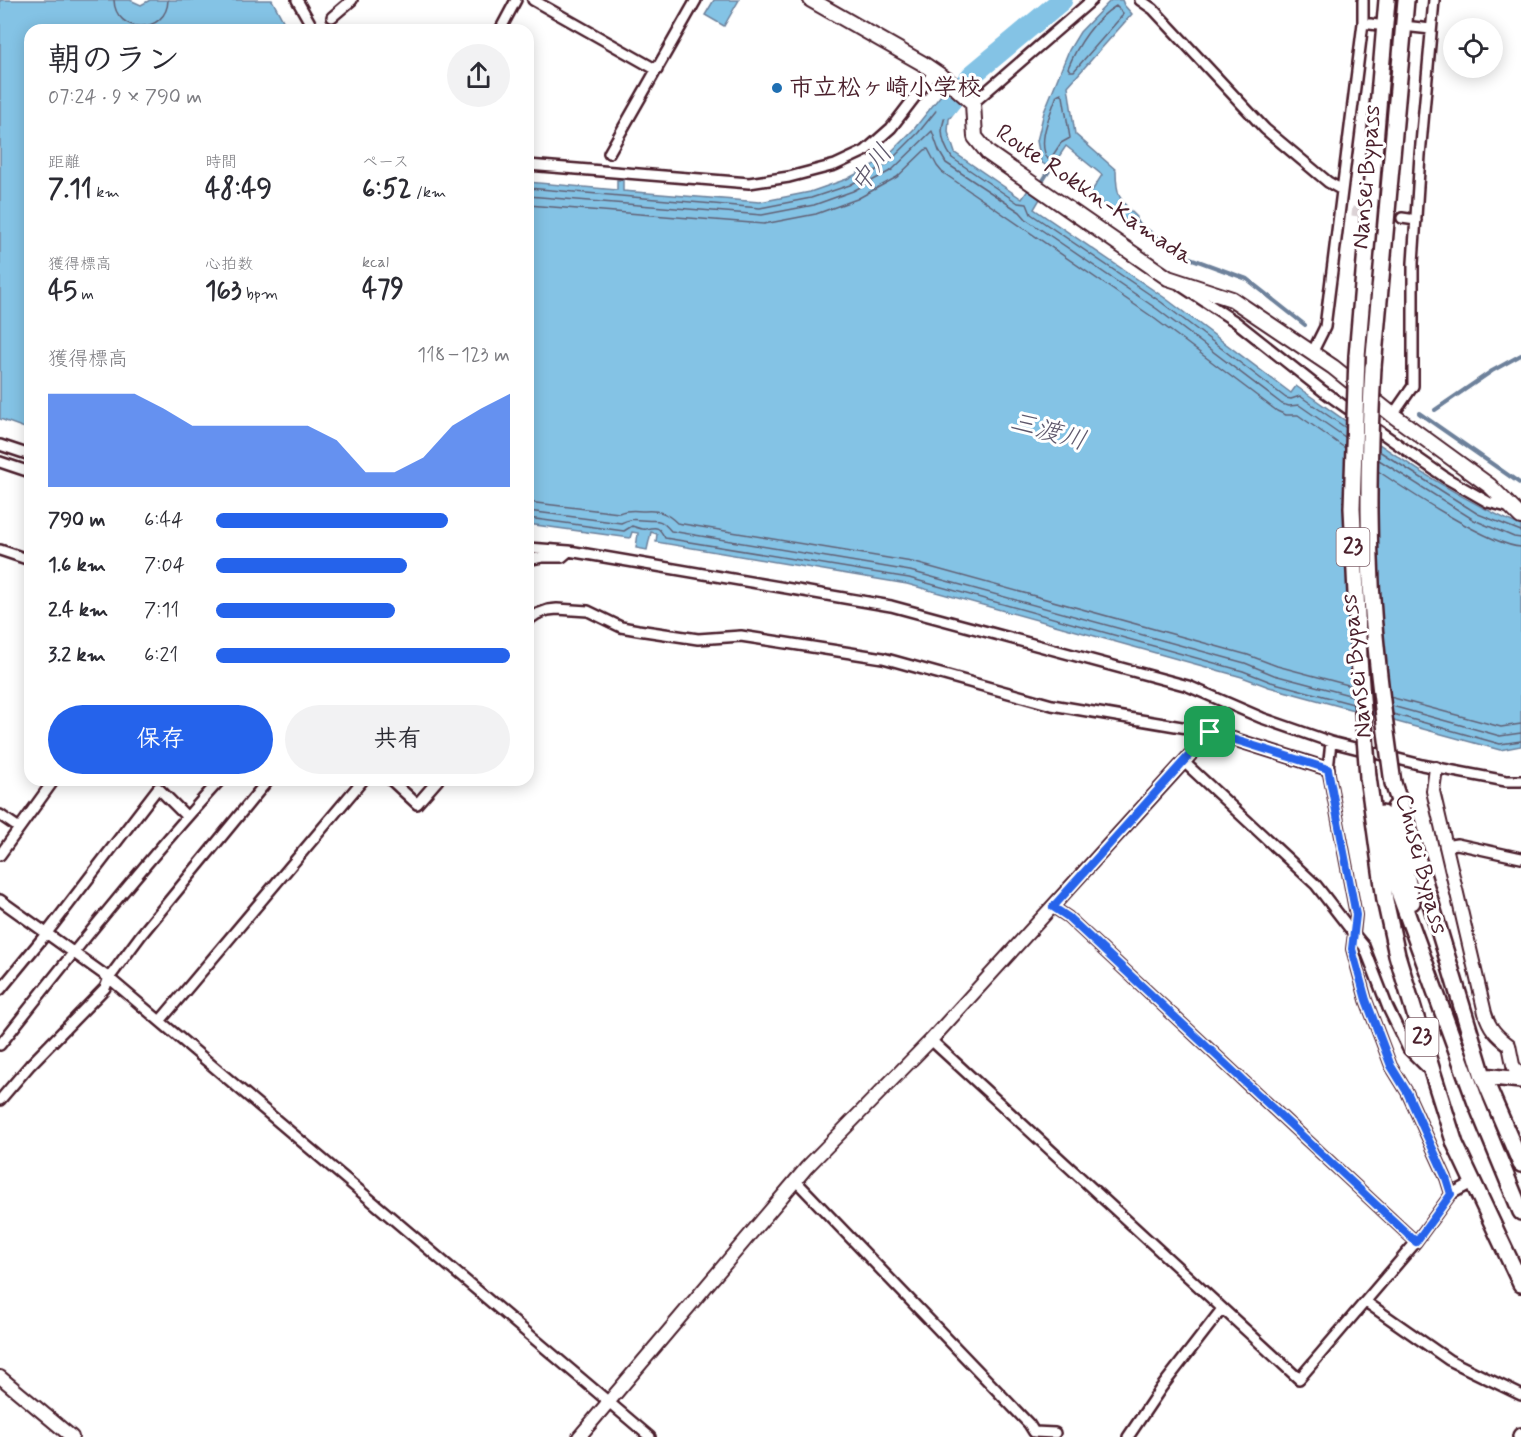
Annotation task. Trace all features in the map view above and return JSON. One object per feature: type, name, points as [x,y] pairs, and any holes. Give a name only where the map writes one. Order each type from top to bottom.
[{"type":"highway","name":"Nansei Bypass","points":[[1366,737],[1358,646],[1352,508],[1357,356],[1387,0]]},
{"type":"highway","name":"Nansei Bypass","points":[[1406,0],[1373,368],[1369,487],[1371,587],[1376,655],[1393,783],[1487,1077],[1521,1164]]},
{"type":"highway","name":"Chusei Bypass","points":[[1366,737],[1372,778],[1400,895],[1476,1103],[1521,1212]]},
{"type":"highway","name":"23","points":[[1372,778],[1385,900],[1397,955],[1455,1144],[1519,1280],[1521,1291]]},
{"type":"highway","name":"Chusei Bypass","points":[[1393,783],[1398,836],[1410,894],[1438,1000]]},
{"type":"highway","points":[[1487,1077],[1521,1079]]},
{"type":"main road","points":[[811,0],[922,63],[947,80],[973,103]]},
{"type":"main road","name":"Route Rokkn-Kamada","points":[[973,103],[975,137],[988,153],[1168,278],[1232,299],[1312,353],[1490,486],[1516,512]]},
{"type":"street","points":[[297,0],[311,24]]},
{"type":"street","points":[[332,17],[352,0]]},
{"type":"street","points":[[503,24],[516,0]]},
{"type":"street","points":[[533,0],[657,70]]},
{"type":"street","points":[[609,153],[696,0]]},
{"type":"street","points":[[973,103],[1092,0]]},
{"type":"street","points":[[1140,0],[1153,9],[1265,129],[1328,182],[1342,190]]},
{"type":"street","points":[[1312,353],[1325,327],[1363,0]]},
{"type":"street","points":[[1394,416],[1413,386],[1413,262],[1434,0]]},
{"type":"street","points":[[1362,23],[1385,26]]},
{"type":"street","points":[[1403,26],[1431,29]]},
{"type":"street","points":[[534,165],[749,183],[789,177],[835,165],[865,151],[891,128],[934,72]]},
{"type":"street","points":[[1340,210],[1352,211]]},
{"type":"street","points":[[1402,218],[1416,220]]},
{"type":"street","points":[[1168,278],[1236,322],[1323,391],[1446,478],[1488,502],[1516,512]]},
{"type":"street","points":[[0,445],[24,453]]},
{"type":"street","points":[[0,462],[24,470]]},
{"type":"street","points":[[534,548],[569,551],[891,606],[1188,686],[1262,718],[1331,742],[1436,768],[1506,781],[1521,781]]},
{"type":"street","points":[[0,550],[24,558]]},
{"type":"street","points":[[534,559],[562,557],[569,551]]},
{"type":"street","points":[[534,616],[557,609],[588,611],[621,627],[698,639],[741,636],[883,658],[1052,705],[1210,732],[1328,769]]},
{"type":"street","points":[[579,1437],[795,1180],[931,1040],[1210,732]]},
{"type":"street","points":[[1331,742],[1328,769],[1356,915],[1352,949],[1366,1000],[1391,1066],[1407,1092],[1451,1194]]},
{"type":"street","points":[[1184,762],[1316,885],[1364,946],[1388,1008],[1408,1049],[1433,1074]]},
{"type":"street","points":[[1436,768],[1433,791],[1486,1018],[1496,1035],[1509,1045],[1514,1065],[1521,1079]]},
{"type":"street","points":[[0,855],[50,786]]},
{"type":"street","points":[[0,1045],[77,957],[187,817],[215,786]]},
{"type":"street","points":[[0,1100],[30,1065],[105,988],[141,934],[263,786]]},
{"type":"street","points":[[160,1021],[358,786]]},
{"type":"street","points":[[398,786],[417,804],[433,786]]},
{"type":"street","points":[[0,990],[158,788],[187,817]]},
{"type":"street","points":[[0,815],[19,828]]},
{"type":"street","points":[[1445,846],[1457,844],[1521,858]]},
{"type":"street","points":[[0,900],[77,957],[110,978],[650,1437]]},
{"type":"street","points":[[1053,907],[1068,917],[1416,1242]]},
{"type":"street","points":[[931,1040],[1299,1379],[1416,1242],[1451,1194],[1472,1184]]},
{"type":"street","points":[[1487,1077],[1503,1070],[1513,1056]]},
{"type":"street","points":[[795,1180],[1021,1415],[1033,1435],[1055,1433]]},
{"type":"street","points":[[1366,1302],[1449,1360],[1521,1395]]},
{"type":"street","points":[[1128,1437],[1161,1389],[1222,1309]]},
{"type":"street","points":[[0,1377],[72,1437]]},
{"type":"water","points":[[0,0],[130,0],[141,5],[150,0],[272,0],[285,24],[24,24],[24,428],[0,419]]},
{"type":"water","points":[[714,0],[739,0],[724,26],[705,15]]},
{"type":"water","points":[[1111,0],[1122,0],[1132,14],[1068,86],[1075,134],[1116,170],[1120,196],[1137,217],[1131,224],[1090,194],[1102,175],[1066,146],[1058,158],[1058,167],[1050,168],[1041,162],[1037,141],[1044,112],[1069,50],[1080,32]]},
{"type":"water","name":"三渡川","points":[[945,90],[960,104],[949,119],[948,132],[955,153],[1022,199],[1028,190],[1040,199],[1034,209],[1165,298],[1291,393],[1296,386],[1433,479],[1521,526],[1521,746],[1500,750],[907,584],[656,542],[657,534],[651,532],[647,550],[636,548],[638,533],[632,532],[630,538],[534,525],[534,183],[617,190],[617,180],[623,180],[623,191],[760,202],[810,192],[847,179],[884,159],[914,129]]},
{"type":"waterway","name":"中川","points":[[946,107],[972,75],[1062,0]]},
{"type":"waterway","points":[[1040,185],[1050,165]]},
{"type":"waterway","points":[[1131,218],[1179,254],[1247,279],[1305,325]]},
{"type":"waterway","points":[[1435,410],[1492,371],[1521,355]]},
{"type":"waterway","points":[[1419,413],[1521,484]]},
{"type":"tunnel","points":[[1352,211],[1402,218]]},
{"type":"place","name":"市立松ヶ崎小学校","points":[[777,88]]},
{"type":"route","points":[[1210,732],[1328,769],[1356,915],[1352,949],[1366,1000],[1391,1066],[1407,1092],[1451,1194],[1416,1242],[1068,917],[1053,907],[1210,732]]}]
